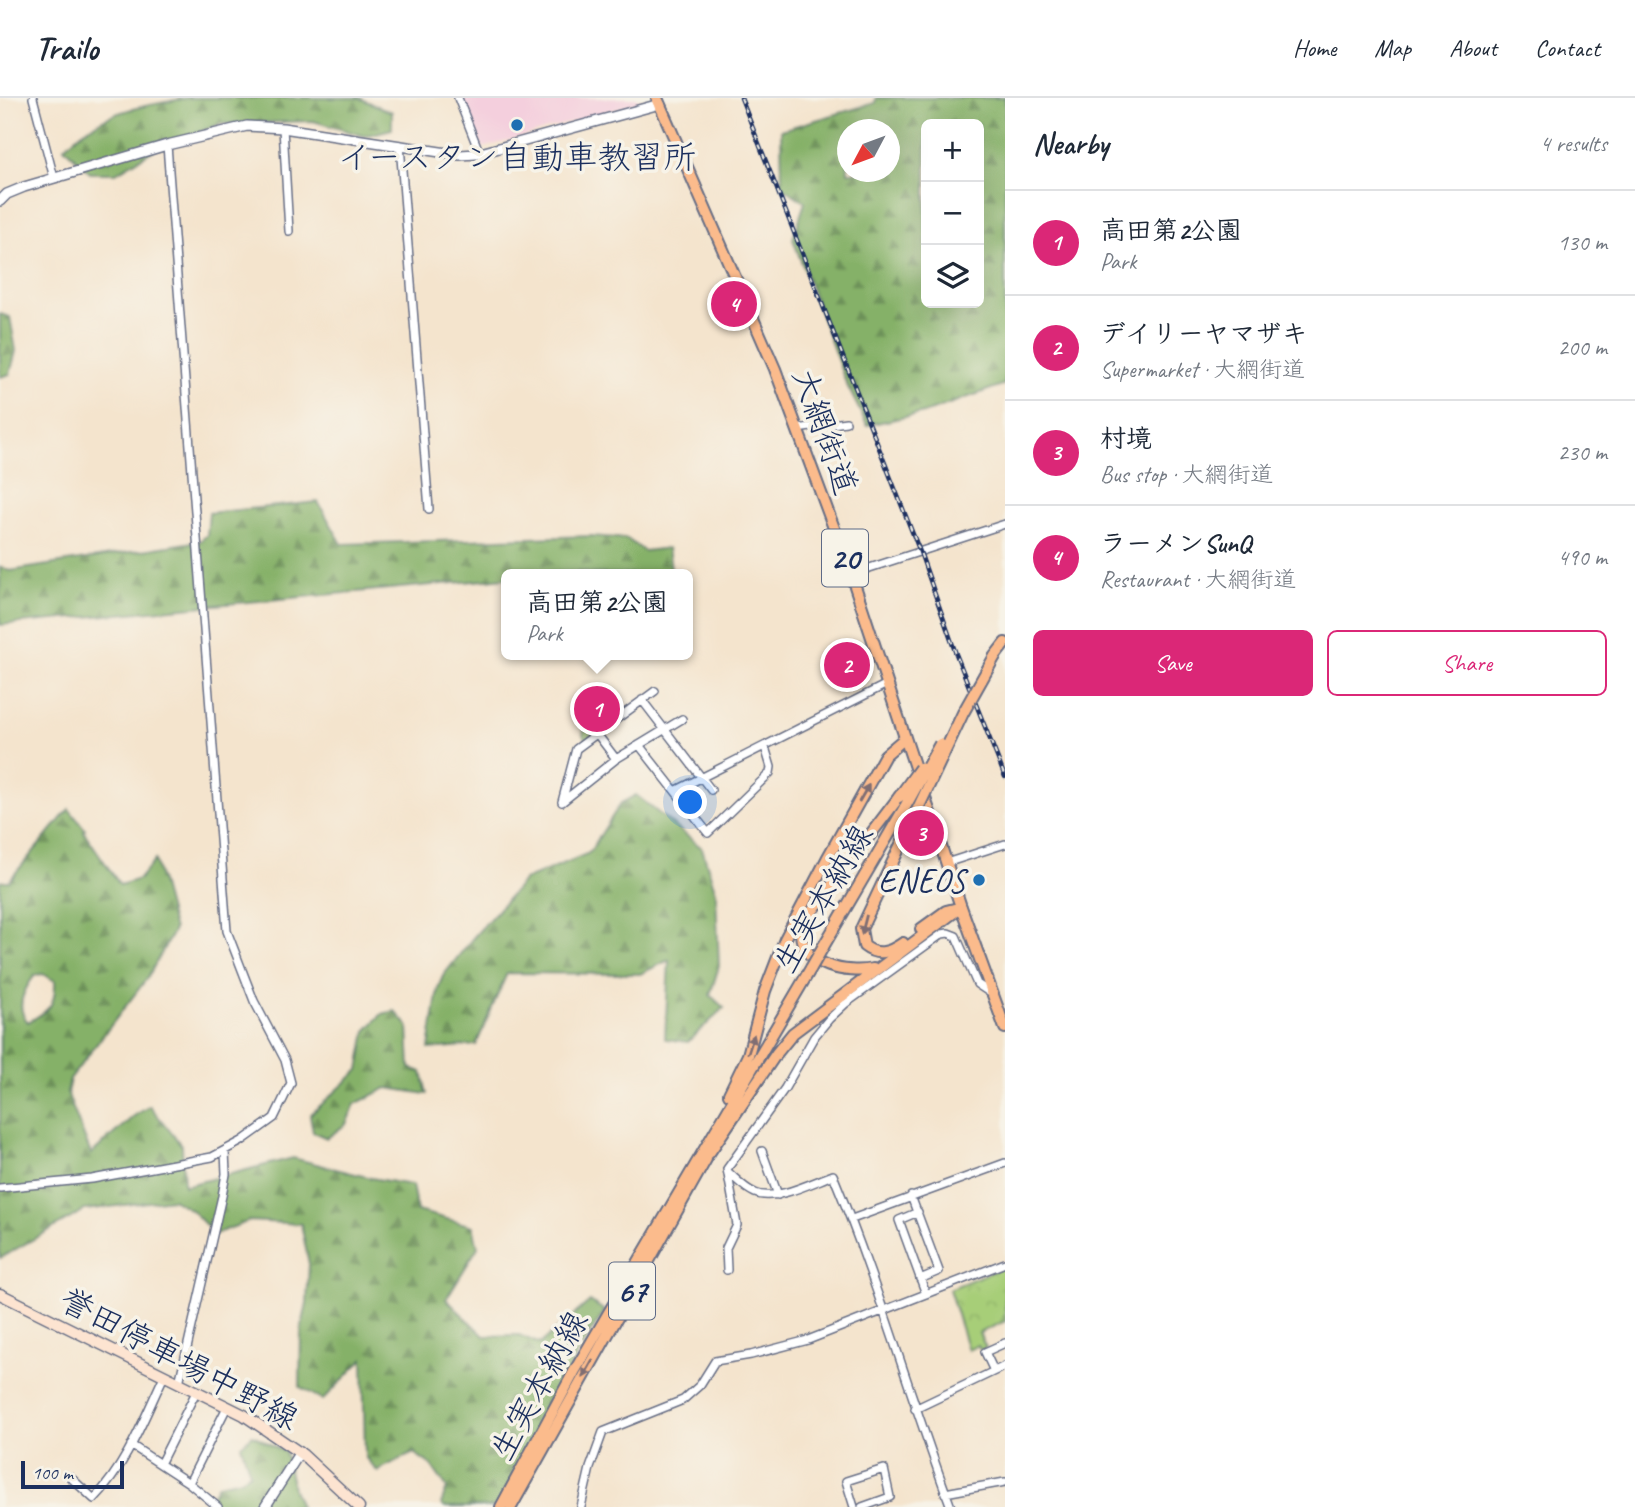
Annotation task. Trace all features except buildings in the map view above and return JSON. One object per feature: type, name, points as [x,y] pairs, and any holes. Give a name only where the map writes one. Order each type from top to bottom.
[{"type":"main road","name":"大網街道","points":[[658,101],[765,343],[851,574],[946,863],[1005,1028]]},
{"type":"main road","points":[[902,802],[968,695],[1005,643]]},
{"type":"main road","points":[[961,907],[946,911],[893,950],[880,953],[864,946],[861,935],[863,922],[963,713],[995,656]]},
{"type":"main road","name":"67","points":[[706,1152],[748,1055],[765,991],[785,939],[886,755],[905,738]]},
{"type":"main road","name":"67","points":[[880,967],[848,972],[833,967],[807,951],[801,933],[807,918],[902,802]]},
{"type":"main road","name":"生実本納線","points":[[511,1507],[902,802]]},
{"type":"main road","name":"67","points":[[706,1152],[793,1033],[961,907]]},
{"type":"main road","name":"生実本納線","points":[[501,1507],[574,1372],[706,1152]]},
{"type":"main road","name":"誉田停車場中野線","points":[[0,1294],[227,1407],[275,1434],[300,1452],[359,1507]]},
{"type":"street","points":[[33,98],[54,178]]},
{"type":"street","points":[[458,98],[480,153]]},
{"type":"street","points":[[0,201],[7,194],[24,187],[167,145],[247,126],[283,128],[460,155],[480,153],[658,101]]},
{"type":"street","points":[[283,128],[289,231]]},
{"type":"street","points":[[0,1188],[105,1176],[201,1159],[225,1151],[274,1118],[291,1083],[285,1060],[254,1001],[227,931],[167,145]]},
{"type":"street","points":[[400,145],[429,509]]},
{"type":"street","points":[[797,429],[846,422]]},
{"type":"street","points":[[851,574],[1005,524]]},
{"type":"street","points":[[675,791],[887,684]]},
{"type":"street","points":[[655,691],[576,749],[562,802],[617,760],[682,719]]},
{"type":"street","points":[[642,700],[711,790]]},
{"type":"street","points":[[597,734],[617,760]]},
{"type":"street","points":[[639,745],[708,833],[770,773],[771,767],[765,747]]},
{"type":"street","points":[[946,863],[1005,844]]},
{"type":"street","points":[[727,1270],[723,1249],[737,1225],[727,1169],[785,1088],[814,1037],[829,1019],[845,1004],[942,934],[948,933],[956,936],[976,984],[992,995]]},
{"type":"street","points":[[179,1383],[222,1196],[226,1174],[225,1151]]},
{"type":"street","points":[[762,1151],[778,1195]]},
{"type":"street","points":[[852,1219],[1005,1163]]},
{"type":"street","points":[[728,1173],[747,1189],[764,1196],[778,1195],[833,1175],[852,1219],[915,1409],[951,1507]]},
{"type":"street","points":[[911,1196],[939,1271],[920,1279]]},
{"type":"street","points":[[918,1212],[899,1220],[926,1294]]},
{"type":"street","points":[[581,1507],[590,1468],[603,1432],[683,1400],[700,1385],[715,1361],[785,1347],[1005,1263]]},
{"type":"street","points":[[994,1371],[985,1352],[1005,1343]]},
{"type":"street","points":[[915,1409],[1005,1366]]},
{"type":"street","points":[[70,1477],[94,1499],[106,1487],[131,1445],[164,1376]]},
{"type":"street","points":[[160,1464],[196,1392]]},
{"type":"street","points":[[189,1483],[227,1407]]},
{"type":"street","points":[[131,1445],[189,1483],[218,1507]]},
{"type":"street","points":[[265,1507],[300,1452]]},
{"type":"street","points":[[854,1507],[846,1481],[884,1469],[890,1497],[862,1507]]},
{"type":"street","points":[[945,1493],[1005,1482]]},
{"type":"shaded area","name":"イースタン自動車教習所","points":[[463,98],[638,98],[640,102],[483,148]]},
{"type":"green space","points":[[187,98],[359,98],[392,112],[392,129],[364,136],[313,121],[220,124],[157,148],[116,173],[90,173],[64,147],[107,117]]},
{"type":"green space","points":[[876,98],[1005,98],[1005,384],[924,413],[867,425],[846,383],[793,239],[805,202],[782,187],[781,130],[875,103]]},
{"type":"green space","points":[[0,314],[10,317],[16,351],[10,374],[0,377]]},
{"type":"green space","points":[[318,502],[342,544],[592,536],[627,539],[644,551],[668,548],[671,569],[501,569],[501,578],[0,625],[0,567],[10,571],[200,541],[207,535],[209,513]]},
{"type":"green space","points":[[592,698],[598,700],[613,719],[586,739],[583,735]]},
{"type":"green space","points":[[636,795],[702,848],[716,893],[719,966],[710,995],[724,1008],[688,1042],[665,1039],[669,960],[640,974],[507,973],[476,1045],[429,1049],[438,988],[443,976],[472,939],[524,880],[589,853],[621,803]]},
{"type":"green space","points":[[69,809],[85,829],[84,832],[120,885],[139,879],[155,860],[174,930],[148,977],[70,1079],[67,1093],[91,1154],[134,1116],[150,1106],[182,1146],[184,1186],[293,1158],[371,1178],[412,1185],[417,1211],[473,1226],[478,1247],[446,1299],[484,1336],[519,1335],[540,1344],[590,1301],[605,1311],[578,1352],[512,1479],[512,1507],[444,1507],[441,1504],[447,1488],[431,1465],[414,1453],[378,1472],[365,1457],[363,1359],[323,1400],[300,1387],[301,1331],[307,1303],[309,1264],[301,1224],[249,1221],[215,1234],[191,1210],[172,1199],[85,1210],[0,1258],[0,881],[9,881]],"holes":[[[43,974],[55,981],[50,1006],[28,1022],[21,1004],[31,980],[35,975]]]},
{"type":"green space","points":[[395,1011],[408,1026],[410,1068],[422,1072],[427,1094],[387,1088],[355,1104],[346,1124],[327,1138],[313,1132],[310,1115],[359,1070],[366,1031],[382,1014]]},
{"type":"green space","points":[[1005,1266],[1005,1321],[979,1333],[986,1348],[980,1350],[978,1345],[968,1350],[949,1289]]},
{"type":"green space","points":[[253,1435],[285,1452],[300,1507],[206,1507],[218,1484],[241,1479],[250,1473],[241,1445]]},
{"type":"railway","points":[[741,98],[920,552],[956,654],[1005,777]]},
{"type":"place","name":"イースタン自動車教習所","points":[[517,125]]},
{"type":"place","name":"ラーメンSunQ","points":[[734,304]]},
{"type":"place","name":"デイリーヤマザキ","points":[[847,665]]},
{"type":"place","name":"高田第2公園","points":[[597,709]]},
{"type":"place","name":"村境","points":[[921,833]]},
{"type":"place","name":"ENEOS","points":[[979,880]]}]
